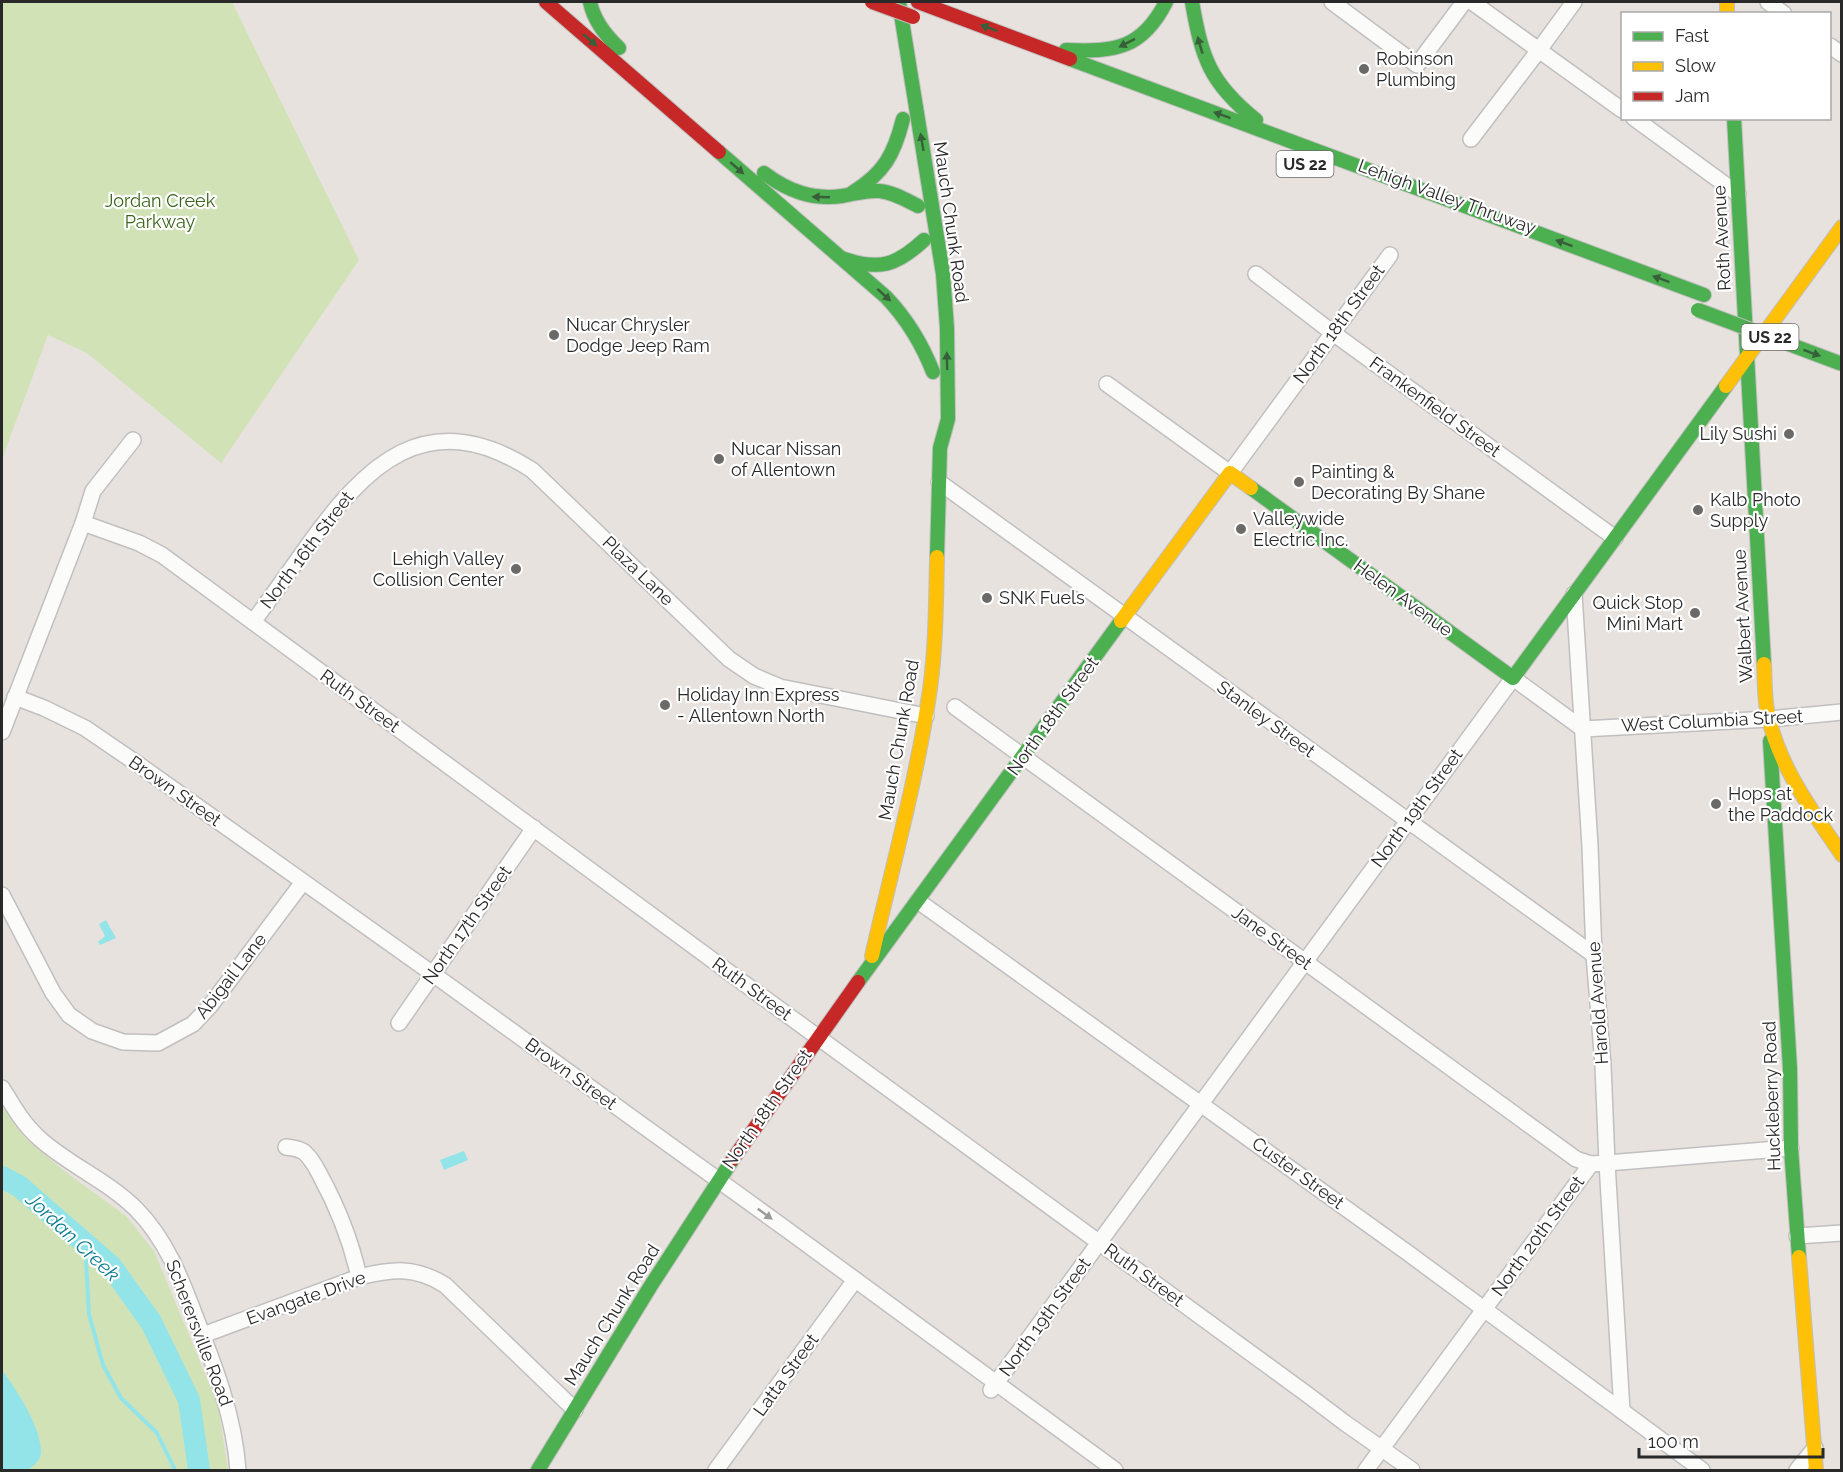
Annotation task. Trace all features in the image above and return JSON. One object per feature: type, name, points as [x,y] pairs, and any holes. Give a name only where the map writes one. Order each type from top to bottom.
[{"type":"main road","points":[[546,2],[886,297],[901,312],[920,340],[933,378],[932,339]]},
{"type":"main road","points":[[590,2],[598,25],[614,43],[767,176],[787,189],[805,196],[824,198],[869,191],[885,192],[922,229]]},
{"type":"main road","points":[[872,2],[918,19]]},
{"type":"main road","points":[[884,2],[887,22]]},
{"type":"main road","name":"Mauch Chunk Road","points":[[871,963],[926,716],[935,622],[940,448],[948,419],[944,274],[899,2]]},
{"type":"main road","name":"Lehigh Valley Thruway","points":[[918,2],[1709,297]]},
{"type":"main road","points":[[1044,49],[1090,51],[1119,48],[1135,40],[1149,28],[1166,2]]},
{"type":"main road","points":[[1192,2],[1199,43],[1211,73],[1231,100],[1276,135]]},
{"type":"main road","name":"Mauch Chunk Road","points":[[850,194],[871,182],[888,164],[896,148],[902,113],[909,153]]},
{"type":"main road","name":"Roth Avenue","points":[[1734,120],[1747,356]]},
{"type":"main road","name":"Mauch Chunk Road","points":[[915,188],[922,229]]},
{"type":"main road","points":[[840,257],[867,266],[887,265],[905,257],[922,229],[935,221]]},
{"type":"main road","points":[[922,229],[935,221]]},
{"type":"main road","name":"North 19th Street","points":[[1513,678],[1842,227]]},
{"type":"main road","name":"US 22","points":[[1736,307],[1789,327]]},
{"type":"main road","name":"US 22","points":[[1692,308],[1842,364]]},
{"type":"main road","name":"Walbert Avenue","points":[[1747,356],[1764,675],[1769,719],[1790,772],[1804,798],[1842,855]]},
{"type":"main road","name":"Mauch Chunk Road","points":[[933,419],[940,448]]},
{"type":"main road","name":"North 18th Street","points":[[718,1180],[871,963],[909,896],[1023,756],[1230,473]]},
{"type":"main road","name":"Helen Avenue","points":[[1230,473],[1513,678]]},
{"type":"main road","name":"Huckleberry Road","points":[[1769,719],[1790,1069],[1791,1148],[1816,1470]]},
{"type":"main road","name":"Custer Street","points":[[889,884],[909,896]]},
{"type":"main road","name":"Mauch Chunk Road","points":[[538,1470],[718,1180]]},
{"type":"street","points":[[1332,2],[1417,65],[1464,2]]},
{"type":"street","points":[[1472,2],[1621,109]]},
{"type":"street","points":[[1471,139],[1574,2]]},
{"type":"street","points":[[1768,2],[1781,12]]},
{"type":"street","points":[[1637,120],[1738,194]]},
{"type":"street","name":"North 18th Street","points":[[1230,473],[1390,255]]},
{"type":"street","name":"Frankenfield Street","points":[[1256,274],[1333,333],[1615,538]]},
{"type":"street","name":"Helen Avenue","points":[[1107,384],[1230,473]]},
{"type":"street","points":[[2,732],[83,523],[93,491],[133,440]]},
{"type":"street","name":"Plaza Lane","points":[[362,480],[388,459],[419,446],[456,441],[494,449],[532,470],[549,484],[729,659],[753,676],[780,687],[926,716]]},
{"type":"street","name":"North 16th Street","points":[[253,622],[326,520],[362,480]]},
{"type":"street","name":"Stanley Street","points":[[939,482],[1594,955]]},
{"type":"street","name":"Ruth Street","points":[[83,523],[139,543],[162,555],[1412,1470]]},
{"type":"street","name":"Harold Avenue","points":[[1574,594],[1622,1412]]},
{"type":"street","name":"Helen Avenue","points":[[1513,678],[1583,729]]},
{"type":"street","name":"North 19th Street","points":[[994,1386],[1513,678]]},
{"type":"street","name":"Brown Street","points":[[15,697],[85,728],[433,974],[855,1280],[994,1386],[1115,1470]]},
{"type":"street","name":"Jane Street","points":[[955,707],[1576,1159],[1591,1164]]},
{"type":"street","name":"West Columbia Street","points":[[1583,729],[1769,719],[1842,712]]},
{"type":"street","name":"North 17th Street","points":[[399,1023],[534,828]]},
{"type":"street","name":"Abigail Lane","points":[[2,895],[53,993],[69,1016],[92,1031],[123,1042],[158,1042],[193,1024],[210,1006],[303,882]]},
{"type":"street","name":"Custer Street","points":[[909,896],[1484,1309],[1702,1470]]},
{"type":"street","name":"Scherersville Road","points":[[2,1088],[16,1112],[41,1140],[117,1192],[149,1223],[170,1255],[217,1373],[234,1431],[238,1470]]},
{"type":"street","points":[[286,1147],[304,1152],[312,1161],[332,1196],[346,1230],[359,1277]]},
{"type":"street","name":"North 20th Street","points":[[1366,1470],[1591,1164],[1791,1148]]},
{"type":"street","points":[[1797,1236],[1842,1233]]},
{"type":"street","name":"Evangate Drive","points":[[202,1335],[359,1277],[405,1270],[419,1272],[445,1284],[575,1410]]},
{"type":"street","name":"Latta Street","points":[[716,1470],[855,1280]]},
{"type":"street","points":[[1797,1470],[1815,1448]]},
{"type":"green space","name":"Jordan Creek Parkway","points":[[2,2],[232,2],[359,260],[221,463],[87,353],[48,335],[2,459]]},
{"type":"green space","points":[[2,1106],[26,1139],[64,1171],[126,1216],[154,1251],[218,1405],[228,1470],[2,1470]]},
{"type":"water","points":[[106,920],[116,938],[100,945],[98,942],[105,936],[99,924]]},
{"type":"water","points":[[464,1151],[468,1160],[444,1170],[440,1160]]},
{"type":"water","points":[[2,1370],[26,1408],[40,1440],[39,1458],[26,1470],[2,1470]]},
{"type":"waterway","name":"Jordan Creek","points":[[2,1177],[19,1186],[111,1266],[151,1322],[189,1400],[199,1470]]},
{"type":"waterway","points":[[85,1244],[89,1314],[103,1365],[121,1398],[157,1433],[175,1470]]},
{"type":"traffic: fast","points":[[590,2],[601,27],[619,48]]},
{"type":"traffic: fast","points":[[899,2],[943,274],[947,328],[948,419],[940,448],[937,557]]},
{"type":"traffic: fast","points":[[1066,50],[1099,50],[1125,44],[1147,30],[1166,2]]},
{"type":"traffic: fast","points":[[1192,2],[1200,39],[1210,68],[1228,94],[1256,120]]},
{"type":"traffic: fast","points":[[1070,59],[1704,295]]},
{"type":"traffic: fast","points":[[852,193],[872,178],[886,162],[896,143],[903,119]]},
{"type":"traffic: fast","points":[[1734,120],[1764,664]]},
{"type":"traffic: fast","points":[[719,152],[886,297],[913,332],[933,372]]},
{"type":"traffic: fast","points":[[764,173],[782,185],[810,195],[831,197],[879,191],[918,206]]},
{"type":"traffic: fast","points":[[844,259],[868,265],[887,263],[905,255],[924,240]]},
{"type":"traffic: fast","points":[[1698,310],[1842,364]]},
{"type":"traffic: fast","points":[[1251,488],[1513,678],[1726,386]]},
{"type":"traffic: fast","points":[[858,982],[1121,621]]},
{"type":"traffic: fast","points":[[1770,741],[1790,1069],[1791,1148],[1799,1257]]},
{"type":"traffic: fast","points":[[538,1470],[650,1287],[733,1159]]},
{"type":"traffic: slow","points":[[1727,2],[1727,12]]},
{"type":"traffic: slow","points":[[1726,386],[1842,227]]},
{"type":"traffic: slow","points":[[1121,621],[1230,473],[1251,488]]},
{"type":"traffic: slow","points":[[872,956],[925,723],[933,656],[937,557]]},
{"type":"traffic: slow","points":[[1764,664],[1767,709],[1780,753],[1798,788],[1842,855]]},
{"type":"traffic: slow","points":[[1799,1257],[1816,1470]]},
{"type":"traffic: jam","points":[[546,2],[719,152]]},
{"type":"traffic: jam","points":[[872,2],[913,17]]},
{"type":"traffic: jam","points":[[918,2],[1070,59]]},
{"type":"traffic: jam","points":[[733,1159],[858,982]]},
{"type":"place","name":"Robinson Plumbing","points":[[1364,69]]},
{"type":"place","name":"Nucar Chrysler Dodge Jeep Ram","points":[[554,335]]},
{"type":"place","name":"Lily Sushi","points":[[1789,434]]},
{"type":"place","name":"Nucar Nissan of Allentown","points":[[719,459]]},
{"type":"place","name":"Painting & Decorating By Shane","points":[[1299,482]]},
{"type":"place","name":"Kalb Photo Supply","points":[[1698,510]]},
{"type":"place","name":"Valleywide Electric Inc.","points":[[1241,529]]},
{"type":"place","name":"Lehigh Valley Collision Center","points":[[516,569]]},
{"type":"place","name":"SNK Fuels","points":[[987,598]]},
{"type":"place","name":"Quick Stop Mini Mart","points":[[1695,613]]},
{"type":"place","name":"Holiday Inn Express - Allentown North","points":[[665,705]]},
{"type":"place","name":"Hops at the Paddock","points":[[1716,804]]}]
